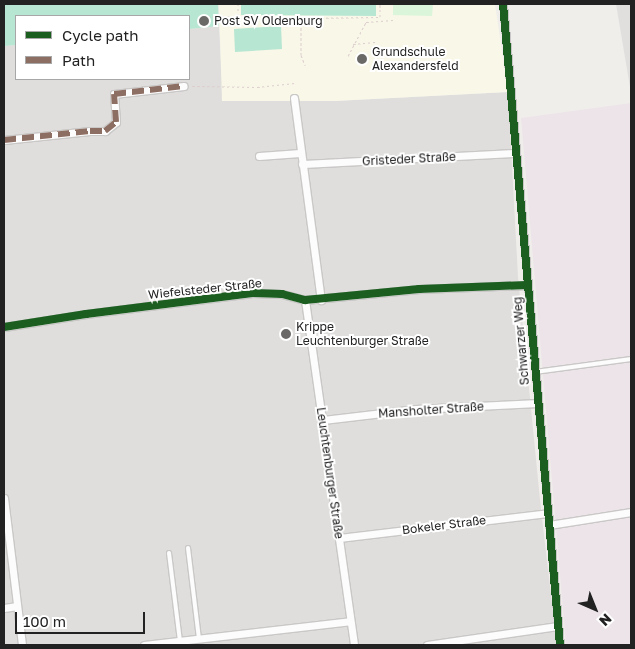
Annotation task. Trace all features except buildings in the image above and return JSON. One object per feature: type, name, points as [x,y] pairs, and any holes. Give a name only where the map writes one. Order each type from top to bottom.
[{"type":"street","name":"Schwarzer Weg","points":[[503,4],[560,645]]},
{"type":"street","points":[[4,140],[105,131],[116,122],[114,94],[184,86]]},
{"type":"street","points":[[294,98],[321,300]]},
{"type":"street","points":[[260,156],[300,153]]},
{"type":"street","name":"Gristeder Straße","points":[[302,164],[515,153]]},
{"type":"street","name":"Wiefelsteder Straße","points":[[4,327],[86,314],[253,293],[282,294],[305,300],[321,300],[419,289],[528,285]]},
{"type":"street","name":"Leuchtenburger Straße","points":[[305,300],[354,645]]},
{"type":"street","name":"Mansholter Straße","points":[[323,420],[416,409],[538,403]]},
{"type":"street","points":[[4,498],[22,645]]},
{"type":"street","points":[[549,525],[631,512]]},
{"type":"street","name":"Bokeler Straße","points":[[339,538],[548,513]]},
{"type":"street","points":[[4,608],[17,606]]},
{"type":"street","points":[[144,645],[350,621]]},
{"type":"street","points":[[427,645],[558,626]]},
{"type":"lane","name":"Schwarzer Weg","points":[[535,372],[631,360]]},
{"type":"lane","points":[[188,548],[198,639]]},
{"type":"lane","points":[[169,553],[180,641]]},
{"type":"path","points":[[238,4],[238,17]]},
{"type":"path","points":[[202,16],[301,18],[380,16],[380,4]]},
{"type":"path","points":[[301,18],[300,55],[305,65]]},
{"type":"path","points":[[348,56],[352,44],[366,22],[393,20]]},
{"type":"path","points":[[352,44],[378,42]]},
{"type":"path","points":[[184,86],[257,87],[295,82]]},
{"type":"shaded area","name":"Grundschule Alexandersfeld","points":[[219,4],[495,4],[508,92],[334,101],[222,101]]},
{"type":"shaded area","points":[[616,4],[631,4],[631,93]]},
{"type":"shaded area","points":[[219,26],[223,101],[334,101],[508,92],[518,277],[541,510],[557,645],[4,645],[4,46],[15,45],[15,80],[190,80],[190,29]]},
{"type":"shaded area","points":[[631,103],[631,645],[566,645],[521,118]]},
{"type":"green space","name":"Post SV Oldenburg","points":[[4,4],[218,4],[219,26],[190,29],[190,15],[15,15],[15,45],[4,46]]},
{"type":"green space","points":[[241,4],[376,4],[376,16],[241,15]]},
{"type":"green space","points":[[393,4],[433,4],[432,16],[393,15]]},
{"type":"green space","points":[[281,26],[282,49],[235,52],[234,29]]},
{"type":"marked path","points":[[4,140],[105,131],[116,122],[114,94],[184,86]]},
{"type":"cycle path","points":[[503,4],[560,645]]},
{"type":"cycle path","points":[[4,327],[86,314],[253,293],[282,294],[305,300],[419,289],[527,285]]},
{"type":"place","name":"Post SV Oldenburg","points":[[204,21]]},
{"type":"place","name":"Grundschule Alexandersfeld","points":[[362,59]]},
{"type":"place","name":"Krippe Leuchtenburger Straße","points":[[286,334]]}]
